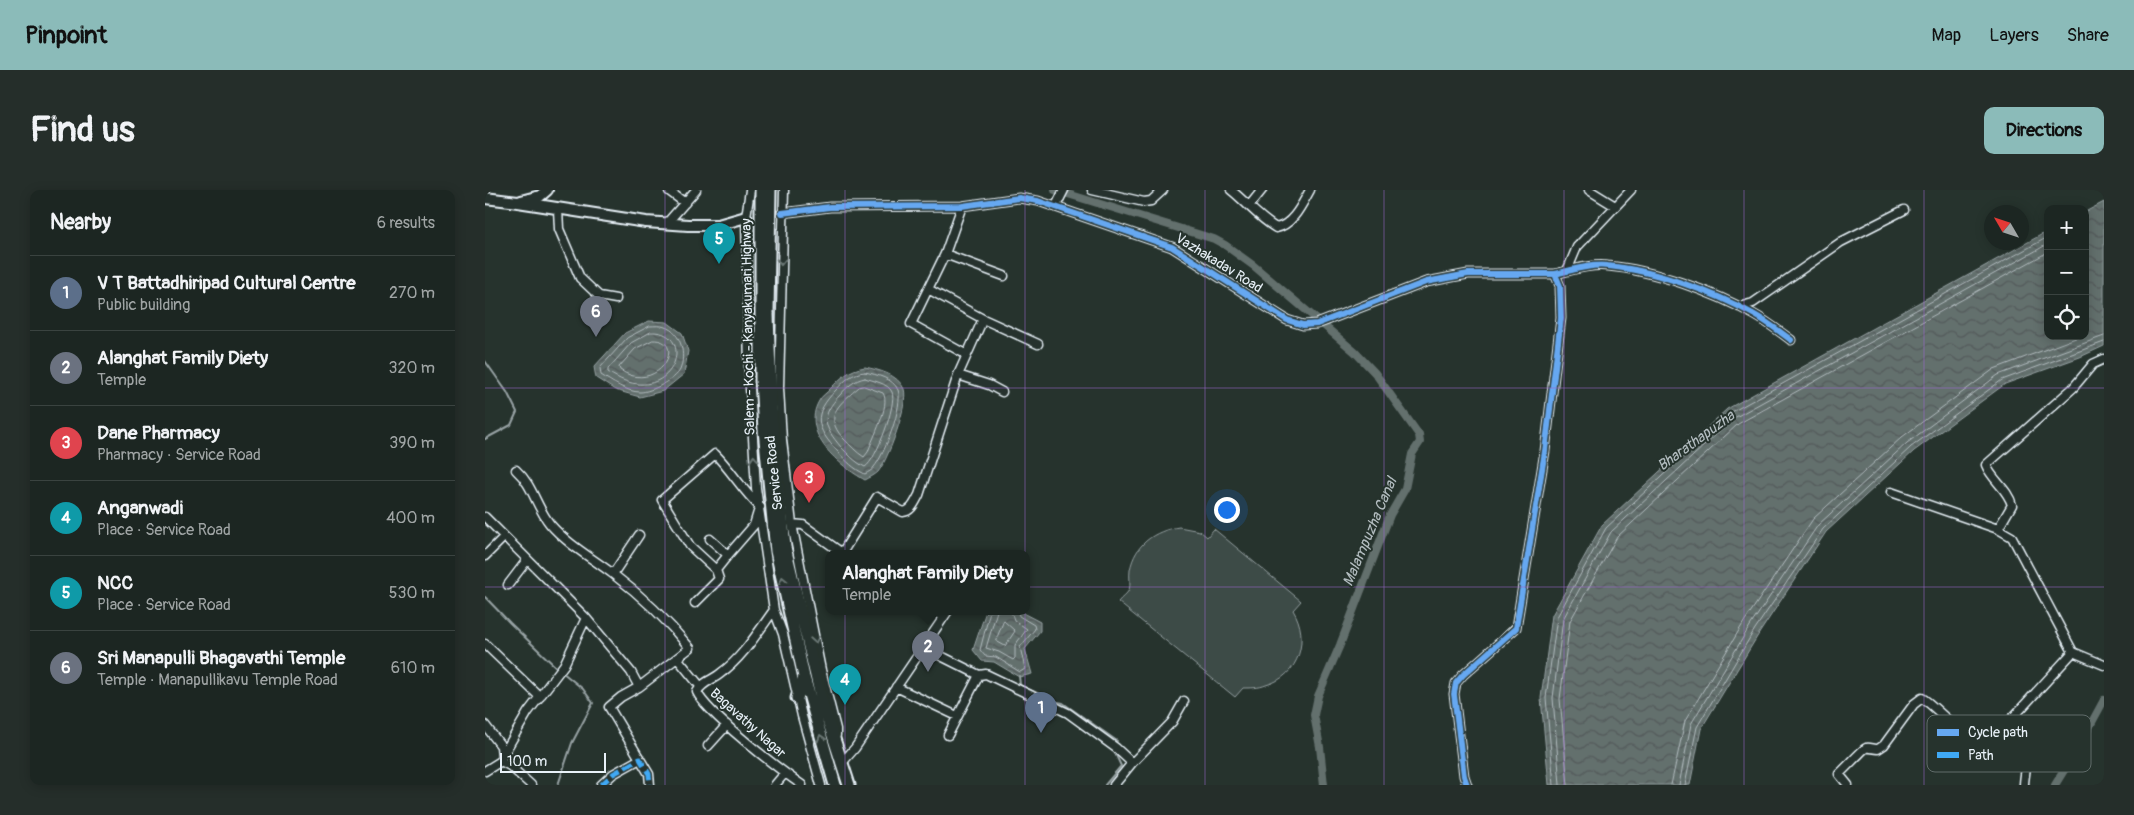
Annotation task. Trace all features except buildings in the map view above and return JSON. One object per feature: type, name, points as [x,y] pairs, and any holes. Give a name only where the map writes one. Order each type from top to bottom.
[{"type":"highway","name":"Salem - Kochi - Kanyakumari Highway","points":[[761,190],[763,430],[776,551],[804,678],[835,785]]},
{"type":"highway","name":"Salem - Kochi - Kanyakumari Highway","points":[[770,190],[769,314],[771,407],[785,547],[823,705],[849,785]]},
{"type":"highway","points":[[797,698],[804,678]]},
{"type":"main road","points":[[518,202],[540,196],[547,190]]},
{"type":"main road","points":[[485,198],[667,223],[718,225],[746,217]]},
{"type":"street","points":[[667,223],[696,190]]},
{"type":"street","name":"Service Road","points":[[750,190],[746,217],[749,371],[756,488],[774,610],[783,634],[797,698],[821,785]]},
{"type":"street","name":"Service Road","points":[[784,190],[779,388],[783,440],[792,524],[821,670],[837,728],[836,748]]},
{"type":"street","points":[[1056,206],[1065,190]]},
{"type":"street","points":[[1092,190],[1144,202],[1151,201],[1163,190]]},
{"type":"street","points":[[1231,190],[1250,205],[1267,223],[1276,228],[1284,226],[1300,207],[1310,190]]},
{"type":"street","points":[[1250,205],[1262,190]]},
{"type":"street","points":[[1589,190],[1615,206]]},
{"type":"street","points":[[1567,271],[1577,247],[1631,190]]},
{"type":"street","points":[[669,191],[685,203]]},
{"type":"street","name":"Vazhakadav Road","points":[[782,213],[830,207],[962,206],[1019,198],[1056,206],[1172,247],[1287,320],[1303,325],[1317,324],[1426,282],[1459,276],[1503,273],[1555,274]]},
{"type":"street","points":[[962,206],[945,254],[911,324],[967,355]]},
{"type":"street","points":[[558,209],[559,229],[580,278],[599,296],[616,299]]},
{"type":"street","points":[[1739,307],[1753,303],[1841,242],[1904,210]]},
{"type":"street","points":[[945,254],[1004,276]]},
{"type":"street","points":[[1467,785],[1454,694],[1456,683],[1463,675],[1516,628],[1545,451],[1560,328],[1560,286],[1555,274],[1583,267],[1607,265],[1656,276],[1720,297],[1754,314],[1791,340]]},
{"type":"street","points":[[928,289],[983,319],[1038,344]]},
{"type":"street","points":[[844,550],[877,497],[903,512],[908,512],[913,506],[919,495],[958,375],[983,319]]},
{"type":"street","points":[[1998,529],[2012,505],[2010,497],[1986,464],[2073,388],[2093,364],[2104,359]]},
{"type":"street","points":[[958,375],[989,385],[1002,392]]},
{"type":"street","points":[[695,603],[719,578],[715,570],[690,546],[662,500],[715,454],[728,467],[759,507],[754,525],[715,570]]},
{"type":"street","points":[[516,470],[526,479],[550,524],[655,609],[690,648],[609,707],[649,774],[650,785]]},
{"type":"street","points":[[1891,492],[1998,529],[2012,537],[2073,652],[2104,665]]},
{"type":"street","points":[[485,517],[586,618],[631,672],[639,687]]},
{"type":"street","points":[[792,524],[803,524],[838,550]]},
{"type":"street","points":[[613,574],[639,535]]},
{"type":"street","points":[[485,556],[504,537]]},
{"type":"street","points":[[710,539],[728,555]]},
{"type":"street","points":[[508,585],[527,560]]},
{"type":"street","name":"Bagavathy Nagar","points":[[774,610],[743,652],[721,673],[700,686],[697,692],[701,700],[727,725],[785,774],[802,785]]},
{"type":"street","points":[[841,764],[855,748],[945,615]]},
{"type":"street","points":[[485,771],[502,758],[528,712],[564,664],[586,618]]},
{"type":"street","points":[[783,634],[799,653]]},
{"type":"street","points":[[485,644],[540,697]]},
{"type":"street","points":[[923,647],[979,674],[986,674],[1068,713],[1132,762]]},
{"type":"street","points":[[2015,715],[2073,652]]},
{"type":"street","points":[[677,658],[700,686]]},
{"type":"street","points":[[947,735],[979,674]]},
{"type":"street","points":[[897,687],[957,716]]},
{"type":"street","points":[[1848,785],[1839,774],[1859,756],[1863,749],[1868,747],[1878,749],[1884,745],[1914,704],[1922,698],[1944,715]]},
{"type":"street","points":[[1114,785],[1132,762],[1172,722],[1184,701]]},
{"type":"street","points":[[485,725],[501,746],[502,758],[531,785]]},
{"type":"street","points":[[709,746],[727,725]]},
{"type":"street","points":[[601,785],[613,774],[640,760]]},
{"type":"street","points":[[2024,785],[2025,772]]},
{"type":"street","points":[[775,785],[785,774]]},
{"type":"shaded area","points":[[1179,527],[1200,531],[1207,537],[1214,529],[1301,601],[1293,610],[1301,632],[1299,655],[1294,665],[1278,680],[1261,687],[1243,688],[1235,697],[1118,602],[1129,590],[1130,570],[1136,553],[1141,546],[1161,532]]},
{"type":"water","name":"Bharathapuzha","points":[[2104,202],[2104,346],[2080,357],[2005,384],[1914,451],[1826,532],[1760,632],[1701,729],[1690,785],[1549,785],[1541,698],[1552,615],[1602,525],[1727,409],[2014,250],[2029,250],[2029,242],[2044,233],[2044,340],[2089,340],[2089,210]]},
{"type":"water","points":[[649,321],[667,322],[682,333],[688,351],[684,374],[663,391],[640,397],[615,390],[596,378],[594,367],[625,333]]},
{"type":"water","points":[[865,367],[892,376],[901,384],[905,396],[901,418],[887,456],[878,472],[865,480],[834,458],[825,448],[815,425],[814,413],[820,399],[838,381],[850,372]]},
{"type":"water","points":[[985,615],[1027,615],[1040,622],[1040,631],[1025,649],[1032,674],[1019,677],[994,662],[982,661],[973,650]]},
{"type":"waterway","name":"Malampuzha Canal","points":[[1055,190],[1214,239],[1225,245],[1254,266],[1355,352],[1375,373],[1419,435],[1420,442],[1412,454],[1405,489],[1390,515],[1340,645],[1318,696],[1314,715],[1324,785]]},
{"type":"waterway","points":[[485,361],[507,392],[517,412],[511,425],[485,439]]},
{"type":"waterway","points":[[485,597],[558,669]]},
{"type":"waterway","points":[[558,785],[572,743],[593,703],[583,689],[562,672]]},
{"type":"waterway","points":[[1019,676],[1020,685],[1053,701],[1063,703],[1117,741]]},
{"type":"waterway","points":[[2091,724],[2104,700]]},
{"type":"waterway","points":[[1105,785],[1121,766],[1114,751]]},
{"type":"waterway","points":[[2055,785],[2063,772]]},
{"type":"marked path","points":[[601,785],[613,774],[640,759],[649,774],[650,785]]},
{"type":"cycle path","points":[[782,213],[830,207],[962,206],[1019,198],[1038,201],[1172,247],[1287,320],[1303,325],[1317,324],[1426,282],[1468,274],[1555,274]]},
{"type":"cycle path","points":[[1467,785],[1464,776],[1454,694],[1456,683],[1463,675],[1516,628],[1545,451],[1561,318],[1560,286],[1555,274],[1581,268],[1602,266],[1626,268],[1663,277],[1702,290],[1737,306],[1763,320],[1791,340]]},
{"type":"place","name":"NCC","points":[[719,264]]},
{"type":"place","name":"Sri Manapulli Bhagavathi Temple","points":[[596,337]]},
{"type":"place","name":"Dane Pharmacy","points":[[809,503]]},
{"type":"place","name":"Alanghat Family Diety","points":[[928,672]]},
{"type":"place","name":"Anganwadi","points":[[845,705]]},
{"type":"place","name":"V T Battadhiripad Cultural Centre","points":[[1041,733]]}]
